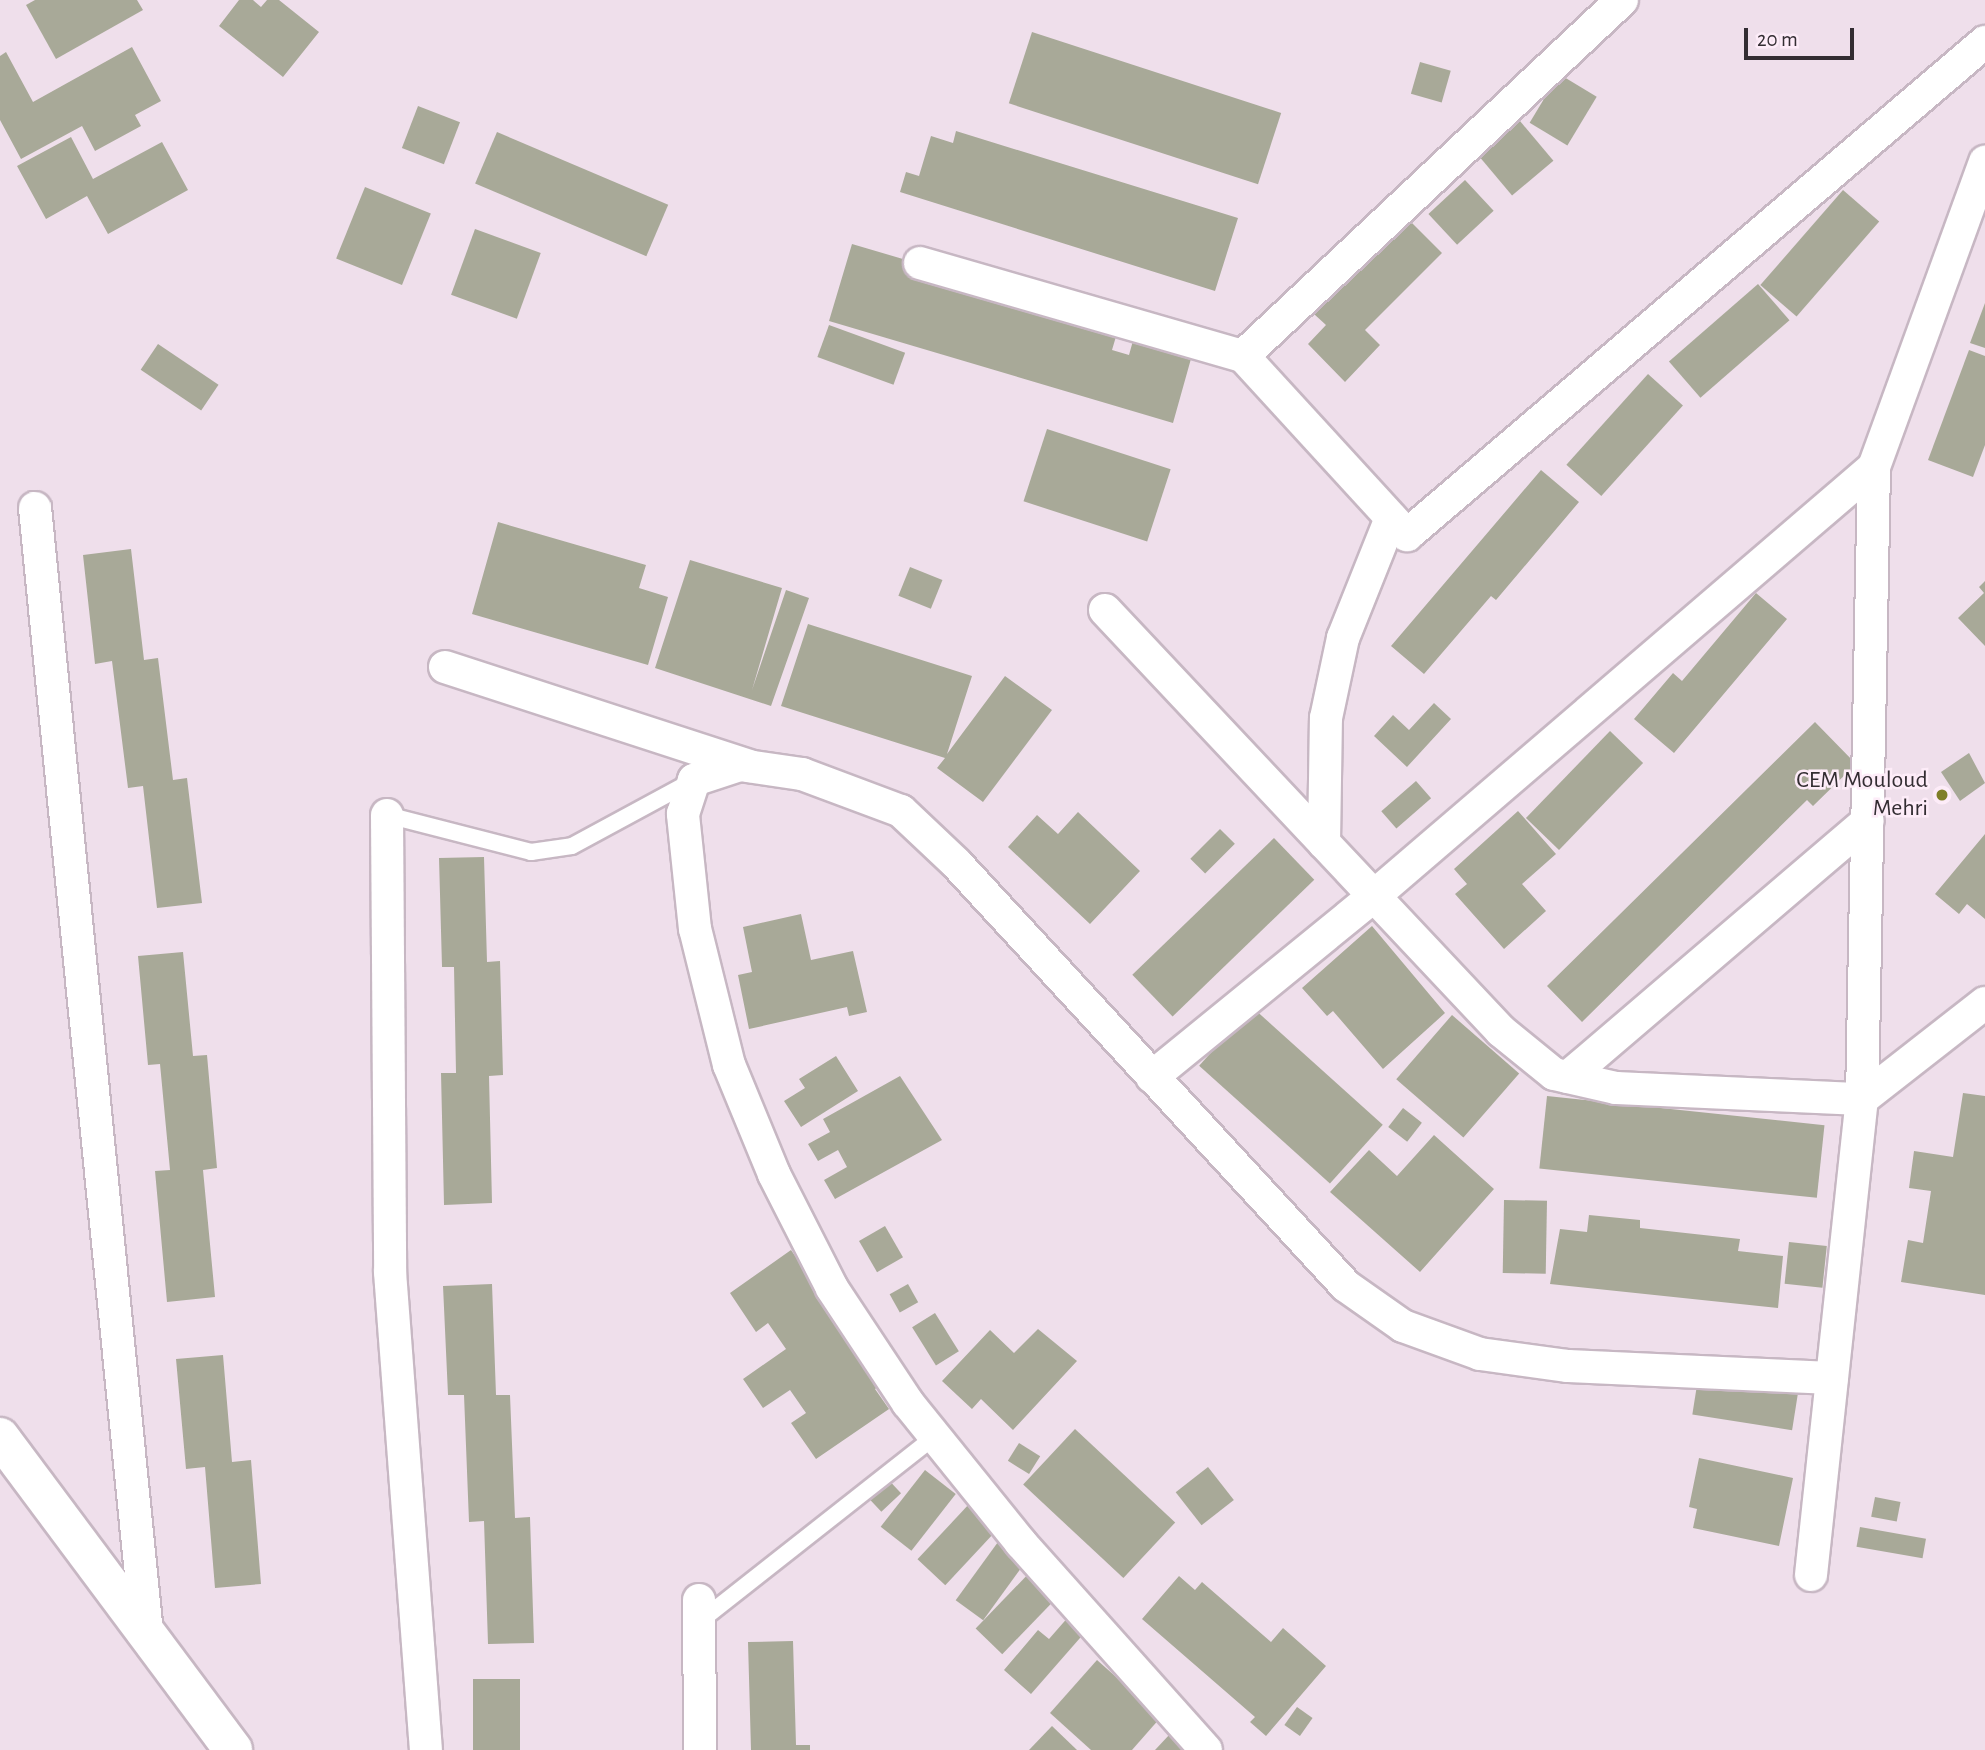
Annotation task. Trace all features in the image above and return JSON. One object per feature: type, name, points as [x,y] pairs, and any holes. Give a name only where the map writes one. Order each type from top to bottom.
[{"type":"main road","points":[[0,1437],[233,1750]]},
{"type":"street","points":[[1243,356],[1622,0]]},
{"type":"street","points":[[920,263],[1243,356],[1407,536],[1985,42]]},
{"type":"street","points":[[1811,1575],[1862,1099],[1874,467],[1985,162]]},
{"type":"street","points":[[1152,1077],[1374,896],[1874,467]]},
{"type":"street","points":[[36,508],[147,1634]]},
{"type":"street","points":[[1324,843],[1326,718],[1343,638],[1391,518]]},
{"type":"street","points":[[1105,610],[1501,1031],[1554,1074],[1616,1088],[1862,1099],[1985,1003]]},
{"type":"street","points":[[445,667],[755,767]]},
{"type":"street","points":[[1206,1750],[1021,1543],[935,1436],[832,1288],[774,1174],[729,1065],[695,929],[684,814],[694,780],[740,765],[802,774],[901,811],[956,863],[1346,1286],[1403,1326],[1480,1354],[1568,1366],[1832,1378]]},
{"type":"street","points":[[387,815],[390,1272],[426,1750]]},
{"type":"street","points":[[1568,1077],[1868,821]]},
{"type":"street","points":[[699,1611],[700,1750]]},
{"type":"lane","points":[[387,815],[531,852],[572,846],[694,780]]},
{"type":"lane","points":[[699,1611],[935,1436]]},
{"type":"building","points":[[35,0],[137,0],[143,10],[56,59],[26,5]]},
{"type":"building","points":[[239,0],[253,0],[261,7],[267,0],[279,0],[319,32],[283,77],[219,26]]},
{"type":"building","points":[[1032,32],[1281,113],[1258,184],[1009,103]]},
{"type":"building","points":[[132,47],[161,101],[135,115],[141,126],[95,151],[82,126],[21,159],[0,120],[0,56],[6,52],[33,102]]},
{"type":"building","points":[[1420,62],[1451,71],[1442,103],[1411,94]]},
{"type":"building","points":[[1559,74],[1597,97],[1567,146],[1530,123]]},
{"type":"building","points":[[418,106],[460,122],[444,164],[402,148]]},
{"type":"building","points":[[1520,121],[1553,161],[1512,196],[1479,156]]},
{"type":"building","points":[[956,131],[1238,218],[1215,291],[900,192],[906,172],[919,176],[931,136],[953,143]]},
{"type":"building","points":[[497,132],[668,205],[646,256],[475,184]]},
{"type":"building","points":[[71,137],[93,179],[162,142],[188,190],[108,234],[87,196],[46,219],[17,166]]},
{"type":"building","points":[[1465,180],[1494,211],[1457,245],[1428,214]]},
{"type":"building","points":[[365,187],[431,214],[402,285],[336,258]]},
{"type":"building","points":[[1843,190],[1879,221],[1797,317],[1760,285]]},
{"type":"building","points":[[1408,219],[1442,253],[1365,330],[1380,345],[1345,382],[1308,344],[1326,325],[1314,314]]},
{"type":"building","points":[[475,229],[541,253],[517,319],[451,295]]},
{"type":"building","points":[[852,244],[1120,323],[1112,350],[1129,355],[1136,330],[1194,348],[1173,423],[829,321]]},
{"type":"building","points":[[1758,284],[1789,320],[1700,398],[1669,361]]},
{"type":"building","points":[[1985,303],[1985,348],[1970,343]]},
{"type":"building","points":[[829,325],[905,353],[893,385],[817,357]]},
{"type":"building","points":[[158,344],[219,385],[201,411],[141,370]]},
{"type":"building","points":[[1969,350],[1985,356],[1985,445],[1973,477],[1928,460]]},
{"type":"building","points":[[1648,374],[1683,405],[1601,496],[1566,465]]},
{"type":"building","points":[[1047,429],[1171,469],[1147,541],[1024,501]]},
{"type":"building","points":[[1541,470],[1579,502],[1496,600],[1491,596],[1424,674],[1391,646]]},
{"type":"building","points":[[498,522],[646,565],[639,588],[668,597],[648,665],[472,614]]},
{"type":"building","points":[[131,549],[144,660],[158,658],[173,780],[187,778],[202,903],[157,908],[143,786],[128,788],[112,661],[95,664],[83,555]]},
{"type":"building","points":[[690,560],[782,588],[752,690],[786,590],[809,598],[771,706],[655,668]]},
{"type":"building","points":[[910,567],[942,580],[931,609],[898,596]]},
{"type":"building","points":[[1985,581],[1985,646],[1958,618],[1984,593],[1979,587]]},
{"type":"building","points":[[1756,593],[1787,619],[1674,753],[1634,719],[1673,673],[1682,681]]},
{"type":"building","points":[[808,624],[972,676],[947,754],[1005,676],[1052,710],[983,802],[937,768],[945,758],[781,706]]},
{"type":"building","points":[[1434,703],[1451,719],[1407,767],[1374,736],[1393,715],[1409,730]]},
{"type":"building","points":[[1815,722],[1856,764],[1813,806],[1807,800],[1582,1022],[1547,986]]},
{"type":"building","points":[[1610,731],[1643,763],[1559,850],[1526,818]]},
{"type":"building","points":[[1969,753],[1985,783],[1960,801],[1941,772]]},
{"type":"building","points":[[1416,781],[1431,798],[1396,829],[1381,811]]},
{"type":"building","points":[[1518,811],[1556,854],[1522,884],[1546,911],[1504,949],[1455,894],[1467,884],[1454,869]]},
{"type":"building","points":[[1078,812],[1140,871],[1090,924],[1008,847],[1037,815],[1058,834]]},
{"type":"building","points":[[1220,829],[1235,844],[1205,874],[1190,859]]},
{"type":"building","points":[[1985,834],[1985,919],[1967,904],[1959,914],[1935,894]]},
{"type":"building","points":[[1274,838],[1314,880],[1173,1017],[1132,975]]},
{"type":"building","points":[[484,857],[487,962],[500,961],[503,1075],[489,1076],[492,1203],[444,1205],[441,1073],[456,1073],[454,967],[442,967],[439,858]]},
{"type":"building","points":[[801,914],[811,960],[853,951],[867,1012],[849,1016],[847,1007],[749,1029],[738,975],[752,972],[743,927]]},
{"type":"building","points":[[1372,926],[1445,1013],[1383,1069],[1333,1011],[1327,1016],[1302,988]]},
{"type":"building","points":[[183,952],[193,1056],[207,1055],[217,1168],[203,1170],[215,1297],[167,1302],[155,1171],[170,1170],[160,1064],[148,1065],[138,956]]},
{"type":"building","points":[[1252,1007],[1383,1125],[1330,1183],[1199,1066]]},
{"type":"building","points":[[1452,1015],[1519,1073],[1463,1138],[1396,1079]]},
{"type":"building","points":[[836,1056],[858,1091],[801,1127],[784,1101],[805,1088],[799,1079]]},
{"type":"building","points":[[900,1076],[942,1140],[835,1199],[824,1180],[847,1167],[838,1150],[818,1161],[808,1144],[830,1132],[823,1119]]},
{"type":"building","points":[[1963,1093],[1985,1096],[1985,1295],[1901,1282],[1908,1240],[1923,1243],[1931,1191],[1909,1188],[1914,1151],[1953,1157]]},
{"type":"building","points":[[1547,1096],[1824,1125],[1817,1198],[1539,1169]]},
{"type":"building","points":[[1403,1108],[1422,1123],[1407,1142],[1388,1127]]},
{"type":"building","points":[[1434,1135],[1494,1189],[1420,1272],[1330,1192],[1369,1150],[1397,1176]]},
{"type":"building","points":[[1504,1200],[1547,1201],[1546,1274],[1503,1273]]},
{"type":"building","points":[[1589,1215],[1640,1220],[1640,1228],[1740,1239],[1738,1251],[1783,1256],[1778,1308],[1550,1284],[1560,1229],[1587,1232]]},
{"type":"building","points":[[885,1226],[903,1257],[877,1272],[859,1241]]},
{"type":"building","points":[[1789,1242],[1827,1246],[1822,1288],[1785,1284]]},
{"type":"building","points":[[791,1250],[883,1383],[875,1389],[889,1409],[816,1459],[791,1423],[806,1413],[790,1390],[763,1408],[743,1379],[786,1349],[768,1323],[756,1332],[730,1293]]},
{"type":"building","points":[[492,1284],[496,1395],[510,1395],[515,1518],[530,1517],[534,1643],[488,1644],[484,1521],[469,1522],[464,1395],[448,1395],[443,1286]]},
{"type":"building","points":[[908,1284],[918,1302],[900,1313],[890,1294]]},
{"type":"building","points":[[935,1313],[959,1351],[936,1365],[912,1327]]},
{"type":"building","points":[[1038,1329],[1077,1361],[1013,1430],[981,1399],[972,1409],[942,1381],[990,1330],[1014,1353]]},
{"type":"building","points":[[223,1355],[232,1462],[251,1460],[261,1584],[215,1588],[205,1467],[186,1469],[176,1359]]},
{"type":"building","points":[[1700,1366],[1800,1382],[1792,1430],[1692,1414]]},
{"type":"building","points":[[1075,1429],[1175,1522],[1123,1578],[1023,1485]]},
{"type":"building","points":[[1019,1443],[1040,1456],[1029,1474],[1008,1461]]},
{"type":"building","points":[[1699,1458],[1793,1478],[1779,1546],[1693,1528],[1697,1509],[1689,1507]]},
{"type":"building","points":[[1208,1467],[1234,1500],[1202,1525],[1176,1492]]},
{"type":"building","points":[[925,1470],[956,1494],[911,1551],[881,1527]]},
{"type":"building","points":[[884,1475],[901,1493],[881,1512],[864,1493]]},
{"type":"building","points":[[1875,1497],[1901,1502],[1897,1522],[1871,1517]]},
{"type":"building","points":[[970,1503],[998,1529],[945,1585],[917,1559]]},
{"type":"building","points":[[1860,1527],[1926,1539],[1923,1558],[1857,1547]]},
{"type":"building","points":[[998,1542],[1026,1562],[983,1620],[956,1600]]},
{"type":"building","points":[[1034,1568],[1061,1594],[1002,1654],[976,1628]]},
{"type":"building","points":[[1179,1576],[1195,1590],[1202,1582],[1271,1642],[1283,1628],[1326,1666],[1266,1736],[1250,1722],[1255,1717],[1142,1619]]},
{"type":"building","points":[[1070,1615],[1087,1630],[1031,1694],[1004,1670],[1038,1630],[1049,1639]]},
{"type":"building","points":[[793,1641],[796,1745],[810,1745],[810,1750],[751,1750],[748,1642]]},
{"type":"building","points":[[1097,1660],[1161,1717],[1132,1750],[1091,1750],[1050,1713]]},
{"type":"building","points":[[473,1679],[520,1679],[520,1750],[473,1750]]},
{"type":"building","points":[[1297,1707],[1313,1718],[1300,1736],[1284,1725]]},
{"type":"building","points":[[1052,1726],[1077,1750],[1029,1750]]},
{"type":"building","points":[[1170,1734],[1187,1750],[1155,1750]]},
{"type":"place","name":"CEM Mouloud Mehri","points":[[1942,795]]}]
